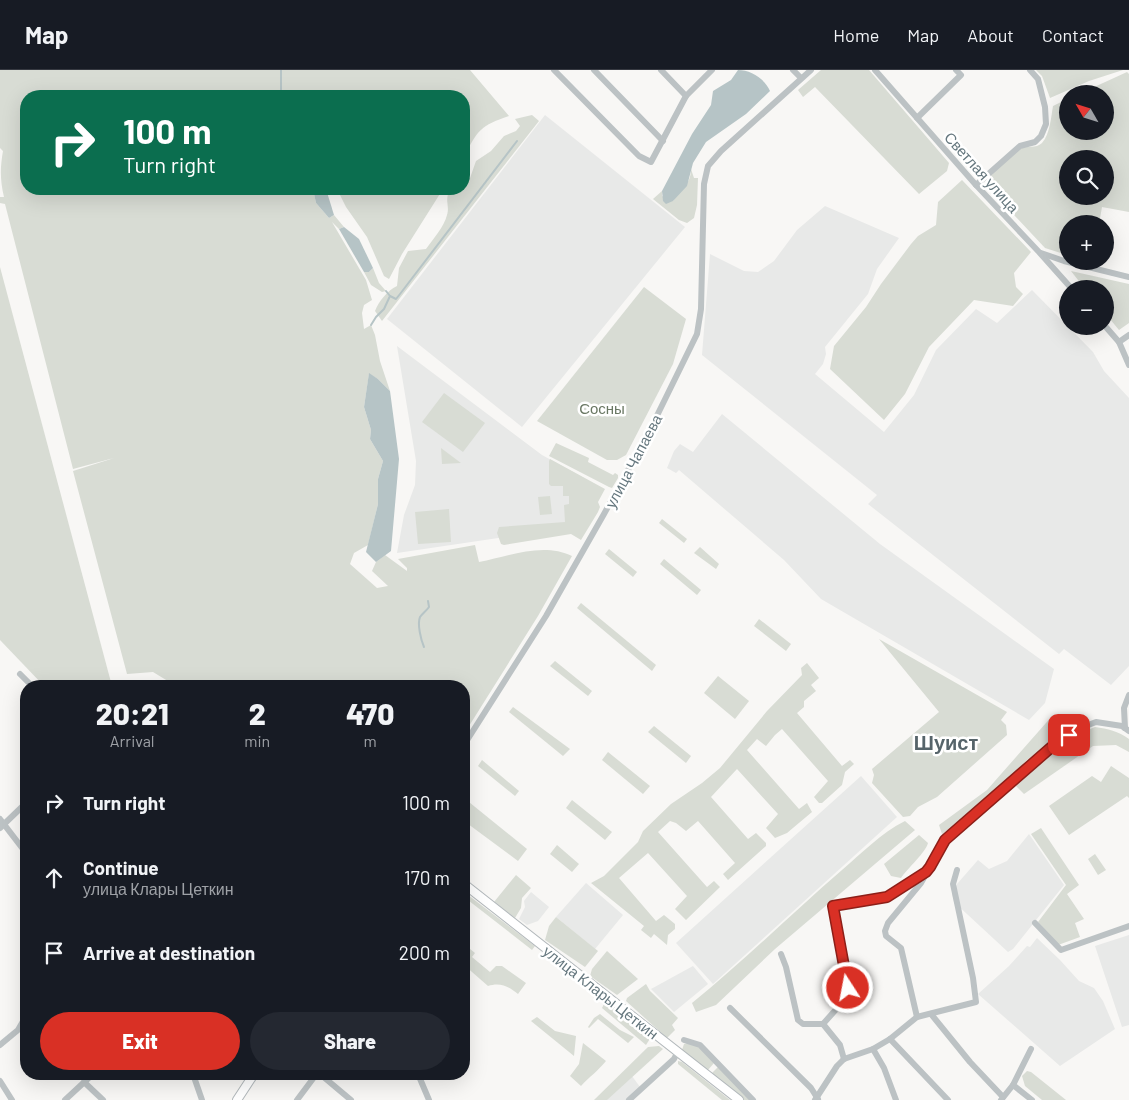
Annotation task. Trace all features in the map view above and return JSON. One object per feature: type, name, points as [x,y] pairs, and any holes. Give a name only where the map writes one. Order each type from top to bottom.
[{"type":"main road","name":"улица Клары Цеткин","points":[[470,889],[739,1100]]},
{"type":"main road","points":[[237,1100],[250,1080]]},
{"type":"street","points":[[554,70],[639,156],[652,162],[686,96],[712,70]]},
{"type":"street","points":[[594,70],[663,141]]},
{"type":"street","points":[[661,70],[686,96]]},
{"type":"street","points":[[793,70],[801,78]]},
{"type":"street","name":"улица Чапаева","points":[[470,736],[546,616],[600,523],[648,434],[697,334],[701,309],[704,184],[708,166],[720,151],[812,70]]},
{"type":"street","name":"Светлая улица","points":[[875,70],[976,185],[1064,280]]},
{"type":"street","points":[[917,118],[960,75],[956,70]]},
{"type":"street","points":[[976,185],[1020,146],[1034,142],[1041,136],[1046,124],[1045,108],[1038,79],[1030,70]]},
{"type":"street","points":[[1040,252],[1064,261],[1129,277]]},
{"type":"street","points":[[1113,335],[1119,342],[1129,365]]},
{"type":"street","points":[[1119,342],[1129,335]]},
{"type":"street","points":[[20,674],[26,680]]},
{"type":"street","points":[[1127,729],[1124,708],[1129,695]]},
{"type":"street","points":[[918,1017],[901,948],[886,936],[884,931],[888,922],[921,883],[945,840],[1055,744],[1083,727],[1096,722],[1122,726],[1127,729]]},
{"type":"street","points":[[20,808],[1,824],[20,846]]},
{"type":"street","points":[[817,1099],[837,1066],[844,1059],[873,1049],[890,1039],[918,1017],[976,1002],[973,978],[952,884],[957,870]]},
{"type":"street","points":[[781,954],[786,967],[798,1020],[803,1024],[823,1024],[848,996],[833,906],[887,897],[926,872]]},
{"type":"street","points":[[1035,923],[1060,950],[1129,926]]},
{"type":"street","points":[[730,1008],[811,1088],[817,1099]]},
{"type":"street","points":[[931,1014],[1002,1099],[1014,1085],[1031,1049]]},
{"type":"street","points":[[823,1024],[840,1046],[844,1059]]},
{"type":"street","points":[[0,1045],[20,1026]]},
{"type":"street","points":[[890,1039],[948,1100]]},
{"type":"street","points":[[684,1040],[700,1045],[753,1100]]},
{"type":"street","points":[[873,1049],[884,1068],[896,1100]]},
{"type":"street","points":[[629,1100],[674,1059],[678,1051]]},
{"type":"street","points":[[0,1080],[12,1100]]},
{"type":"street","points":[[65,1100],[86,1080]]},
{"type":"street","points":[[195,1080],[202,1100]]},
{"type":"street","points":[[298,1100],[312,1080]]},
{"type":"street","points":[[327,1080],[351,1100]]},
{"type":"street","points":[[421,1080],[429,1100]]},
{"type":"street","points":[[84,1082],[103,1100]]},
{"type":"street","points":[[1014,1085],[1032,1100]]},
{"type":"shaded area","points":[[738,70],[743,70],[757,76],[770,91],[746,114],[706,142],[693,163],[687,186],[673,201],[666,204],[663,201],[662,191],[692,134],[711,105],[713,91],[731,80]]},
{"type":"shaded area","points":[[545,115],[685,227],[522,427],[387,319]]},
{"type":"shaded area","points":[[314,195],[328,195],[334,215],[329,218],[316,203]]},
{"type":"shaded area","points":[[825,206],[899,238],[877,269],[868,294],[825,347],[826,354],[823,364],[815,374],[884,432],[914,395],[936,350],[976,309],[997,323],[1032,290],[1059,317],[1059,335],[1076,335],[1093,352],[1104,371],[1129,398],[1129,666],[1111,685],[1064,649],[1059,654],[868,504],[877,495],[702,355],[710,254],[744,271],[758,272],[774,261],[797,230]]},
{"type":"shaded area","points":[[344,227],[359,239],[373,268],[369,272],[364,272],[339,229]]},
{"type":"shaded area","points":[[397,346],[542,455],[584,478],[573,527],[397,553],[404,515],[415,485],[416,461]]},
{"type":"shaded area","points":[[369,373],[390,391],[399,459],[391,551],[376,562],[366,552],[378,504],[378,479],[383,461],[370,439],[371,430],[364,407]]},
{"type":"shaded area","points":[[722,414],[880,544],[1054,669],[1045,703],[1029,720],[821,599],[784,560],[679,470],[676,473],[667,468],[674,451],[680,444],[693,452]]},
{"type":"shaded area","points":[[861,776],[897,817],[713,984],[676,943]]},
{"type":"shaded area","points":[[1029,834],[1064,885],[1013,949],[1008,952],[954,902],[952,894],[957,884],[978,860],[989,869],[1007,861]]},
{"type":"shaded area","points":[[586,883],[623,915],[595,949],[556,917]]},
{"type":"shaded area","points":[[531,892],[549,907],[538,921],[527,925],[519,919],[525,907],[524,901]]},
{"type":"shaded area","points":[[1129,935],[1129,1025],[1122,1027],[1095,946]]},
{"type":"shaded area","points":[[1037,938],[1079,981],[1094,988],[1103,1001],[1115,1029],[1060,1066],[978,994],[1009,966],[1027,946],[1030,947]]},
{"type":"shaded area","points":[[693,966],[708,984],[674,1012],[651,989]]},
{"type":"shaded area","points":[[629,1072],[640,1087],[626,1100],[596,1100]]},
{"type":"green space","points":[[0,70],[470,70],[509,116],[486,126],[477,134],[470,145],[470,90],[20,90],[20,195],[314,195],[316,203],[329,218],[334,215],[344,227],[339,229],[332,222],[366,280],[372,300],[364,305],[362,313],[364,329],[371,325],[390,391],[378,379],[369,374],[364,407],[371,430],[370,439],[383,461],[378,479],[378,504],[368,545],[354,553],[350,564],[377,588],[388,586],[372,571],[376,562],[385,555],[407,571],[407,568],[398,559],[475,545],[479,562],[538,550],[561,552],[572,556],[538,616],[470,724],[470,680],[166,680],[153,672],[127,674],[73,471],[114,458],[73,469],[5,204],[0,203],[0,197],[4,197],[1,174],[3,151],[0,148]]},
{"type":"green space","points":[[821,70],[869,70],[949,163],[947,171],[919,194],[815,87],[803,97],[798,90]]},
{"type":"green space","points":[[1036,70],[1123,70],[1080,85],[1059,85],[1059,94],[1050,98],[1042,76]]},
{"type":"green space","points":[[1127,72],[1129,74],[1129,212],[1102,207],[1101,215],[1059,215],[1059,252],[1045,248],[985,184],[996,170],[1016,152],[1022,148],[1037,146],[1042,143],[1051,120],[1053,106],[1059,103],[1059,140],[1114,140],[1114,85],[1099,85]]},
{"type":"green space","points":[[532,115],[539,121],[382,321],[375,311],[387,293],[397,286],[399,268],[408,251],[426,249],[441,228],[447,215],[448,195],[470,195],[470,178],[476,161],[491,151],[504,136],[516,131],[520,126],[515,119]]},
{"type":"green space","points":[[691,169],[694,178],[698,178],[697,205],[694,218],[687,223],[679,220],[653,199],[662,191],[662,196],[673,201],[687,183],[691,175]]},
{"type":"green space","points":[[962,180],[1031,252],[1014,273],[1016,287],[1023,294],[1013,306],[974,300],[929,347],[905,394],[884,420],[830,369],[834,346],[866,307],[911,244],[918,236],[936,225],[938,202]]},
{"type":"green space","points":[[340,195],[439,195],[402,254],[389,279],[384,276],[367,237]]},
{"type":"green space","points":[[0,267],[110,680],[38,680],[0,640]]},
{"type":"green space","points":[[373,268],[379,283],[386,291],[382,292],[371,285],[364,272],[369,272]]},
{"type":"green space","points":[[1071,271],[1111,280],[1078,280]]},
{"type":"green space","points":[[1114,281],[1129,284],[1129,323],[1119,330],[1114,324]]},
{"type":"green space","name":"Сосны","points":[[644,287],[686,319],[673,364],[626,455],[617,460],[607,460],[537,421]]},
{"type":"green space","points":[[444,393],[485,423],[463,452],[422,422]]},
{"type":"green space","points":[[556,443],[589,458],[588,462],[613,475],[615,473],[618,475],[612,488],[549,456]]},
{"type":"green space","points":[[441,448],[461,463],[442,464]]},
{"type":"green space","points":[[550,459],[605,489],[598,502],[600,507],[598,512],[581,540],[571,534],[501,544],[497,533],[499,527],[565,522],[564,505],[569,504],[569,496],[563,496],[563,486],[551,486],[549,484]]},
{"type":"green space","points":[[550,496],[552,514],[540,515],[538,497]]},
{"type":"green space","points":[[449,509],[451,542],[418,544],[415,512]]},
{"type":"green space","points":[[662,519],[687,539],[684,543],[659,523]]},
{"type":"green space","points":[[700,547],[719,564],[716,569],[694,553]]},
{"type":"green space","points":[[609,549],[637,572],[633,577],[605,554]]},
{"type":"green space","points":[[664,559],[701,590],[697,595],[660,564]]},
{"type":"green space","points":[[581,603],[656,665],[652,671],[577,608]]},
{"type":"green space","points":[[759,619],[791,644],[786,651],[754,626]]},
{"type":"green space","points":[[879,639],[1007,712],[1001,720],[1006,725],[1007,735],[937,797],[918,807],[910,816],[903,817],[872,783],[874,775],[872,769],[939,712]]},
{"type":"green space","points":[[555,661],[592,691],[588,696],[550,666]]},
{"type":"green space","points":[[807,663],[819,678],[811,685],[816,691],[804,701],[804,707],[797,713],[842,766],[850,760],[854,764],[845,772],[842,785],[822,803],[819,803],[814,797],[828,781],[782,729],[766,746],[757,739],[747,750],[799,809],[807,803],[812,812],[787,833],[775,838],[766,828],[778,814],[737,769],[711,797],[748,839],[756,833],[766,843],[766,846],[728,880],[723,874],[735,863],[698,821],[686,831],[670,821],[658,832],[707,887],[714,881],[720,887],[686,920],[675,909],[687,896],[648,853],[619,878],[656,921],[664,915],[675,924],[675,929],[668,935],[667,945],[654,934],[651,938],[641,930],[644,926],[591,883],[604,876],[638,842],[643,831],[671,804],[720,768],[767,711],[802,675],[801,668]]},
{"type":"green space","points":[[718,676],[749,701],[735,719],[704,693]]},
{"type":"green space","points":[[513,707],[570,749],[563,756],[509,712]]},
{"type":"green space","points":[[1053,715],[1060,716],[1072,727],[1027,760],[977,810],[942,834],[939,825],[987,790]]},
{"type":"green space","points":[[654,726],[691,756],[686,763],[648,732]]},
{"type":"green space","points":[[1095,727],[1113,731],[1129,739],[1129,752],[1116,745],[1093,746],[1024,794],[1016,786],[1063,745]]},
{"type":"green space","points":[[608,752],[650,786],[643,794],[602,760]]},
{"type":"green space","points":[[482,760],[519,791],[515,796],[478,766]]},
{"type":"green space","points":[[1111,766],[1129,778],[1129,798],[1127,796],[1069,835],[1049,806],[1092,776],[1101,782]]},
{"type":"green space","points":[[572,800],[612,832],[605,840],[566,808]]},
{"type":"green space","points":[[470,803],[527,849],[518,861],[470,825]]},
{"type":"green space","points":[[905,821],[915,830],[775,949],[716,1005],[696,1012],[692,1003],[872,844],[888,831]]},
{"type":"green space","points":[[1041,828],[1079,885],[1067,894],[1084,919],[1075,923],[1080,937],[1058,945],[1038,922],[1066,885],[1031,834]]},
{"type":"green space","points":[[919,835],[928,843],[927,847],[901,878],[891,876],[884,864]]},
{"type":"green space","points":[[557,845],[579,864],[572,872],[550,854]]},
{"type":"green space","points":[[1095,854],[1106,870],[1098,875],[1088,859]]},
{"type":"green space","points":[[516,875],[531,888],[522,898],[521,908],[515,918],[494,902]]},
{"type":"green space","points":[[470,897],[535,946],[532,950],[470,902]]},
{"type":"green space","points":[[556,917],[598,951],[585,967],[545,940],[549,926]]},
{"type":"green space","points":[[470,949],[475,953],[472,957],[490,972],[496,966],[502,966],[526,983],[518,994],[504,986],[496,984],[488,986],[470,970]]},
{"type":"green space","points":[[607,951],[638,979],[617,995],[590,976],[592,969]]},
{"type":"green space","points":[[646,984],[650,991],[678,1018],[672,1025],[675,1030],[667,1038],[626,1001],[627,998]]},
{"type":"green space","points":[[604,1004],[612,1004],[651,1037],[646,1045],[602,1008]]},
{"type":"green space","points":[[600,1014],[620,1030],[634,1037],[628,1043],[598,1019],[589,1028],[594,1018]]},
{"type":"green space","points":[[537,1017],[555,1031],[576,1036],[574,1056],[531,1021]]},
{"type":"green space","points":[[583,1043],[606,1061],[581,1086],[570,1076],[579,1064]]},
{"type":"green space","points":[[689,1043],[699,1047],[714,1063],[708,1070],[682,1050],[684,1044]]},
{"type":"green space","points":[[659,1046],[663,1049],[607,1100],[594,1100],[648,1047]]},
{"type":"green space","points":[[678,1061],[682,1062],[730,1100],[722,1100],[678,1064]]},
{"type":"green space","points":[[718,1067],[750,1100],[742,1100],[710,1075]]},
{"type":"green space","points":[[1027,1071],[1031,1072],[1066,1100],[1042,1100],[1025,1086],[1022,1076]]},
{"type":"waterway","points":[[281,70],[281,90]]},
{"type":"waterway","points":[[390,296],[396,299],[517,141]]},
{"type":"waterway","points":[[371,325],[384,309],[390,296],[386,291]]},
{"type":"waterway","points":[[424,647],[419,620],[429,607],[428,601]]},
{"type":"district","name":"Шуист","points":[[946,742]]},
{"type":"route","points":[[848,988],[833,906],[887,897],[926,872],[945,840],[1055,744],[1069,735]]}]
